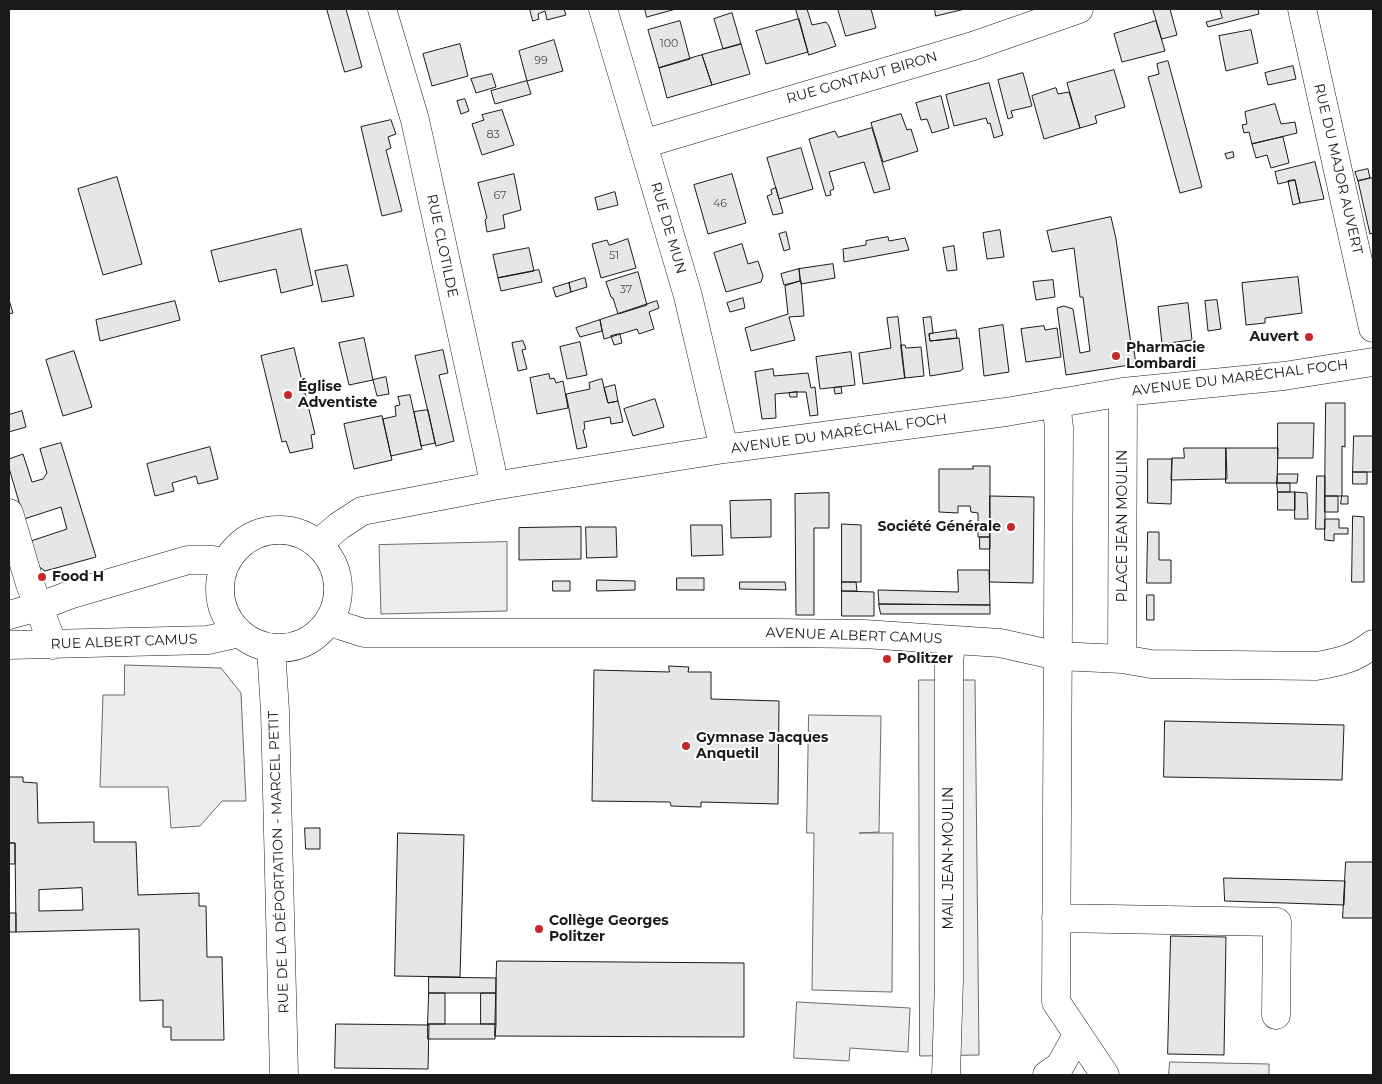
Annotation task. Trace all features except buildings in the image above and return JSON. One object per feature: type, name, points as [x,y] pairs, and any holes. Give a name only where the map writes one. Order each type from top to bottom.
[{"type":"street","name":"RUE CLOTILDE","points":[[382,9],[414,120],[494,486]]},
{"type":"street","name":"RUE DE MUN","points":[[603,9],[688,296],[724,449]]},
{"type":"street","name":"RUE GONTAUT BIRON","points":[[643,144],[974,46],[1080,9]]},
{"type":"street","name":"RUE DU MAJOR AUVERT","points":[[1302,9],[1373,328]]},
{"type":"street","name":"AVENUE DU MARÉCHAL FOCH","points":[[318,544],[338,526],[362,510],[494,486],[724,449],[1006,412],[1123,392],[1284,376],[1373,362]]},
{"type":"street","name":"PLACE JEAN MOULIN","points":[[1122,659],[1123,392]]},
{"type":"street","points":[[1056,403],[1059,428],[1056,1002],[1105,1075]]},
{"type":"street","points":[[9,513],[22,611],[53,645]]},
{"type":"street","points":[[267,530],[286,530],[303,534],[318,544],[328,556],[335,571],[338,587],[336,603],[330,618],[320,632],[305,642],[289,648],[271,648],[254,643],[239,633],[226,618],[220,600],[219,580],[225,562],[235,546],[251,536],[267,530]]},
{"type":"street","points":[[22,611],[72,594],[188,560],[225,562]]},
{"type":"street","name":"AVENUE ALBERT CAMUS","points":[[330,618],[342,626],[364,633],[864,634],[1000,643],[1058,656],[1122,659],[1151,664],[1316,666],[1342,662],[1359,655],[1373,644]]},
{"type":"street","name":"RUE ALBERT CAMUS","points":[[9,645],[208,640],[239,633]]},
{"type":"street","name":"MAIL JEAN-MOULIN","points":[[946,1075],[949,665],[951,640]]},
{"type":"street","name":"RUE DE LA DÉPORTATION - MARCEL PETIT","points":[[271,648],[275,711],[284,1075]]},
{"type":"street","points":[[1056,918],[1277,922],[1276,1015]]},
{"type":"street","points":[[1047,1075],[1060,1066],[1077,1035]]},
{"type":"shaded area","points":[[507,542],[507,611],[381,614],[379,545]]},
{"type":"shaded area","points":[[125,665],[221,668],[241,693],[246,801],[222,801],[200,826],[171,828],[168,787],[100,787],[103,695],[124,695]]},
{"type":"shaded area","points":[[919,680],[975,680],[979,1055],[920,1056]]},
{"type":"shaded area","points":[[809,715],[881,716],[879,832],[859,833],[893,833],[892,992],[812,990],[814,833],[807,833]]},
{"type":"shaded area","points":[[797,1002],[910,1008],[908,1052],[850,1048],[849,1061],[794,1058]]},
{"type":"shaded area","points":[[1170,1062],[1269,1064],[1269,1075],[1169,1075]]},
{"type":"place","name":"Auvert","points":[[1309,337]]},
{"type":"place","name":"Pharmacie Lombardi","points":[[1116,356]]},
{"type":"place","name":"Église Adventiste","points":[[288,395]]},
{"type":"place","name":"Société Générale","points":[[1011,527]]},
{"type":"place","name":"Food H","points":[[42,577]]},
{"type":"place","name":"Politzer","points":[[887,659]]},
{"type":"place","name":"Gymnase Jacques Anquetil","points":[[686,746]]},
{"type":"place","name":"Collège Georges Politzer","points":[[539,929]]}]
